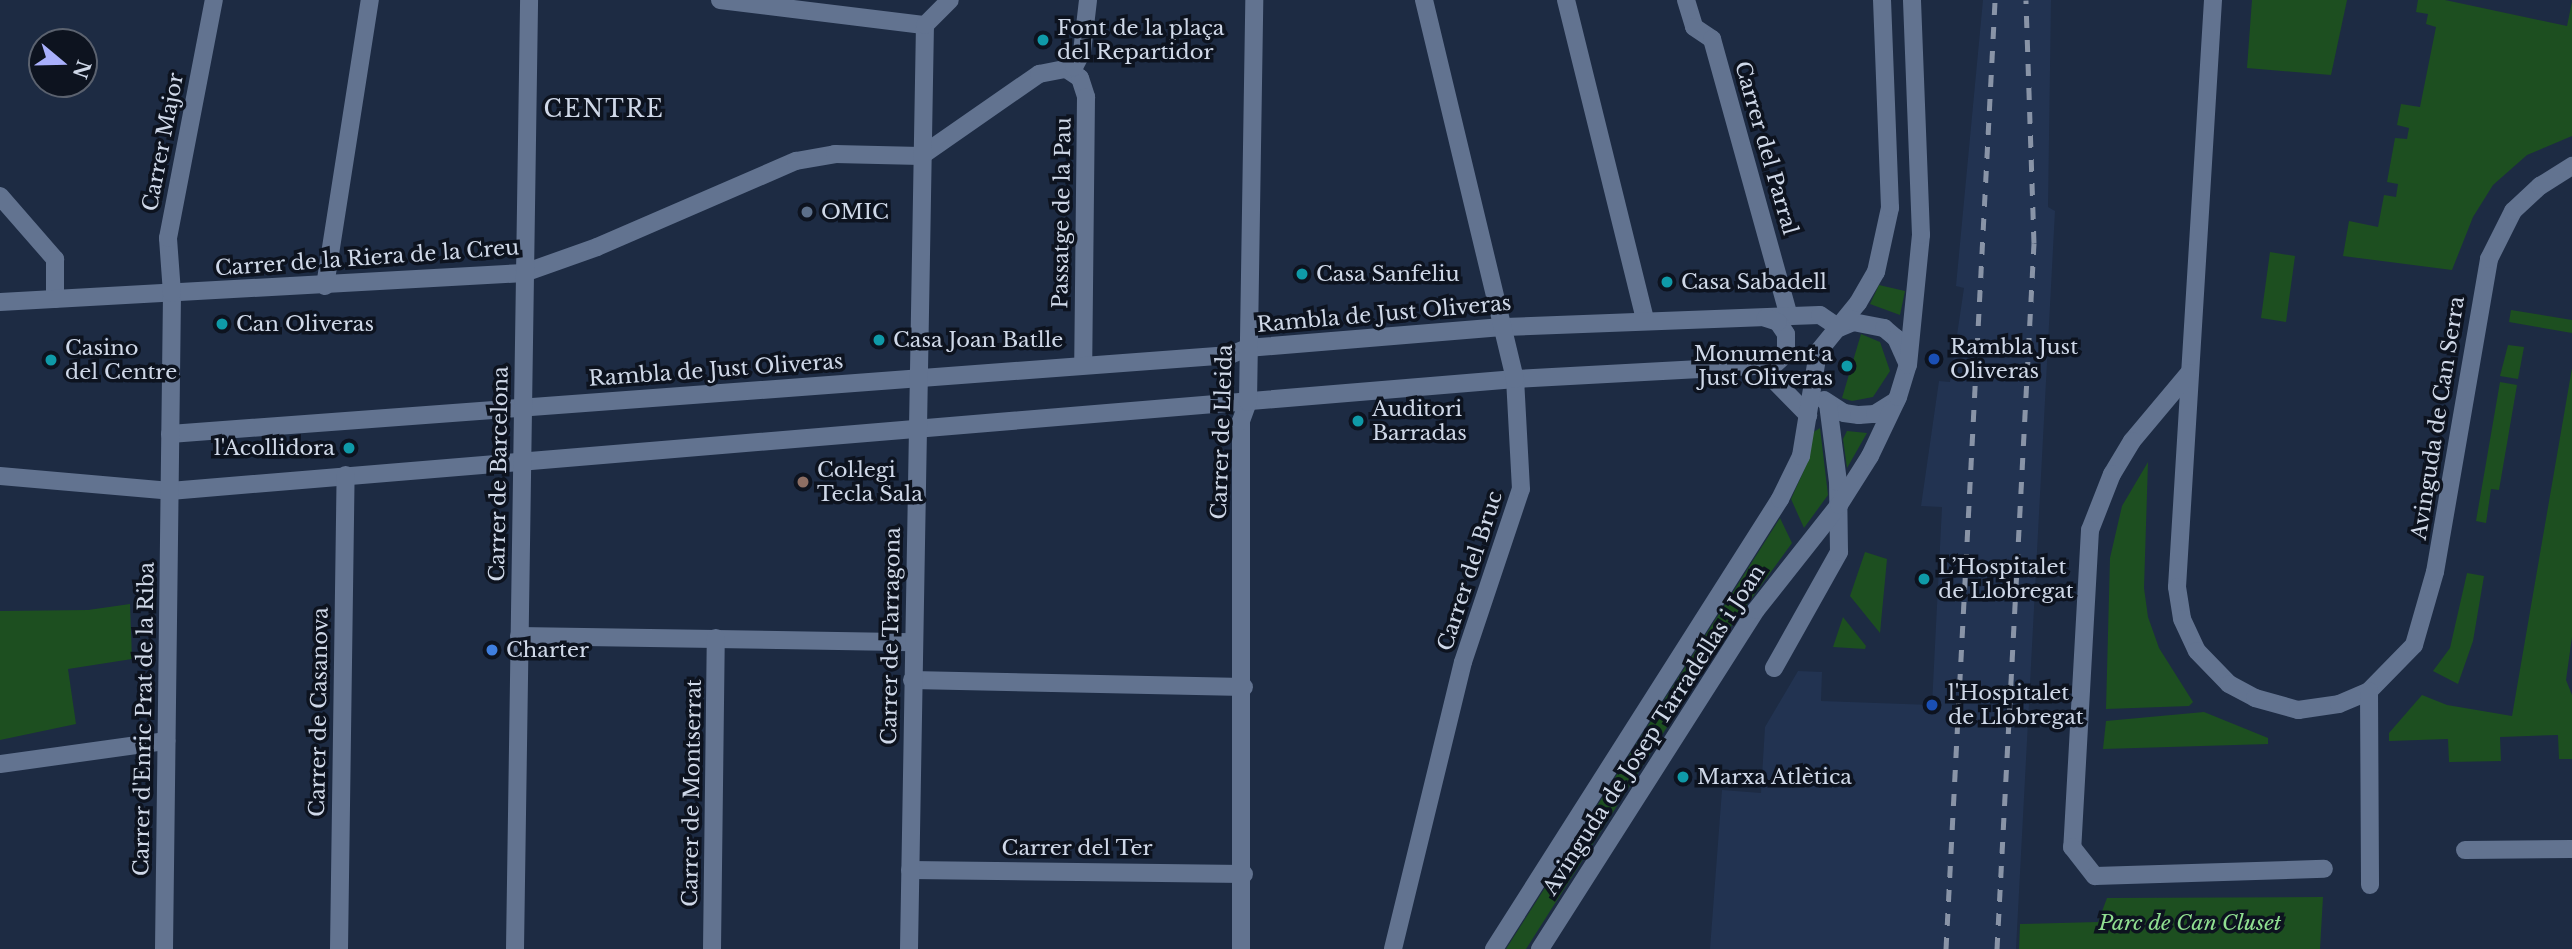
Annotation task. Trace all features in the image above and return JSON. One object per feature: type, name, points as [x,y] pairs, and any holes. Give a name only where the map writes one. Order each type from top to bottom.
[{"type":"street","name":"Carrer Major","points":[[172,293],[168,238],[214,0]]},
{"type":"street","points":[[325,286],[370,0]]},
{"type":"street","name":"Carrer de Barcelona","points":[[514,949],[528,0]]},
{"type":"street","points":[[720,0],[925,25],[950,0]]},
{"type":"street","points":[[921,156],[1039,74],[1068,70],[1082,52],[1087,0],[1080,0]]},
{"type":"street","name":"Carrer de Lleida","points":[[1241,949],[1244,874],[1244,687],[1241,421],[1248,402],[1254,0]]},
{"type":"street","name":"Carrer del Bruc","points":[[1393,949],[1463,662],[1515,516],[1521,489],[1516,379],[1424,0]]},
{"type":"street","points":[[1566,0],[1645,319]]},
{"type":"street","name":"Carrer del Parral","points":[[1686,0],[1694,27],[1712,39],[1788,314]]},
{"type":"street","name":"Avinguda de Josep Tarradellas i Joan","points":[[1494,949],[1780,499],[1801,456],[1818,352],[1839,328],[1876,272],[1887,231],[1889,103],[1882,0]]},
{"type":"street","name":"Avinguda de Josep Tarradellas i Joan","points":[[1540,949],[1756,610],[1839,505],[1871,456],[1898,397],[1908,365],[1921,234],[1912,0]]},
{"type":"street","name":"Avinguda de Can Serra","points":[[2213,0],[2176,570],[2179,606],[2188,635],[2229,684],[2270,703],[2298,710],[2324,709],[2369,691],[2402,662],[2421,631],[2482,286],[2494,245],[2504,224],[2529,194],[2572,166]]},
{"type":"street","name":"Carrer de Tarragona","points":[[909,949],[925,25]]},
{"type":"street","name":"Passatge de la Pau","points":[[1068,70],[1080,78],[1086,97],[1083,364]]},
{"type":"street","name":"Carrer de la Riera de la Creu","points":[[0,302],[524,273],[597,247],[796,161],[835,154],[921,156]]},
{"type":"street","points":[[0,196],[55,259],[55,299]]},
{"type":"street","points":[[170,491],[172,293]]},
{"type":"street","name":"Rambla de Just Oliveras","points":[[170,434],[523,405],[1230,355],[1248,348],[1505,327],[1645,319],[1766,318],[1788,314],[1820,315],[1839,328]]},
{"type":"street","points":[[0,476],[170,491],[1516,379],[1760,366],[1779,362],[1787,344],[1783,327],[1766,318]]},
{"type":"street","points":[[1839,328],[1853,322],[1884,328],[1896,338],[1908,365]]},
{"type":"street","points":[[1760,366],[1808,415]]},
{"type":"street","points":[[2189,373],[2132,441],[2112,474],[2090,530],[2072,846],[2095,876],[2324,869]]},
{"type":"street","points":[[1774,668],[1836,565],[1840,543],[1839,505],[1828,404],[1814,382]]},
{"type":"street","points":[[1828,404],[1844,413],[1867,415],[1891,407],[1898,397]]},
{"type":"street","name":"Carrer de Casanova","points":[[339,949],[346,475]]},
{"type":"street","name":"Carrer d'Enric Prat de la Riba","points":[[164,949],[170,491]]},
{"type":"street","points":[[519,636],[914,642]]},
{"type":"street","name":"Carrer de Montserrat","points":[[712,949],[716,638]]},
{"type":"street","points":[[912,680],[1244,687]]},
{"type":"street","points":[[2369,691],[2372,831],[2370,885]]},
{"type":"street","points":[[0,764],[166,741]]},
{"type":"street","points":[[2465,850],[2572,849]]},
{"type":"street","name":"Carrer del Ter","points":[[910,870],[1244,874]]},
{"type":"street","points":[[154,949],[164,920]]},
{"type":"shaded area","points":[[1983,0],[2051,0],[2048,207],[2055,211],[2016,949],[1710,949],[1722,790],[1761,793],[1765,727],[1798,671],[1822,672],[1821,701],[1932,705],[1942,507],[1921,506],[1939,381],[1950,382],[1964,288],[1956,286]]},
{"type":"green space","points":[[2252,0],[2347,0],[2331,75],[2247,68]]},
{"type":"green space","points":[[2418,0],[2445,0],[2567,26],[2572,2],[2572,136],[2527,155],[2493,185],[2473,217],[2452,270],[2343,256],[2349,221],[2378,227],[2384,195],[2396,197],[2398,184],[2387,182],[2395,138],[2407,139],[2409,128],[2397,125],[2401,104],[2420,107],[2436,27],[2426,24],[2428,14],[2416,12]]},
{"type":"green space","points":[[2270,252],[2295,256],[2286,322],[2261,318]]},
{"type":"green space","points":[[1879,285],[1905,291],[1900,315],[1870,304]]},
{"type":"green space","points":[[2511,310],[2572,320],[2572,333],[2509,322]]},
{"type":"green space","points":[[1861,334],[1880,342],[1890,371],[1873,397],[1852,401],[1842,398]]},
{"type":"green space","points":[[2508,345],[2524,347],[2518,379],[2500,376]]},
{"type":"green space","points":[[2572,368],[2572,637],[2566,680],[2572,695],[2572,759],[2559,759],[2558,735],[2500,737],[2501,761],[2449,762],[2448,739],[2389,741],[2389,733],[2422,695],[2447,705],[2512,716]]},
{"type":"green space","points":[[2500,382],[2517,385],[2499,490],[2491,489],[2486,523],[2476,521]]},
{"type":"green space","points":[[1820,428],[1828,495],[1804,528],[1791,499],[1805,468],[1812,433]]},
{"type":"green space","points":[[1847,431],[1867,433],[1847,468],[1843,439]]},
{"type":"green space","points":[[2148,462],[2144,588],[2148,617],[2159,648],[2193,702],[2189,706],[2106,709],[2110,558],[2122,506]]},
{"type":"green space","points":[[1780,518],[1792,543],[1732,625],[1526,949],[1506,949]]},
{"type":"green space","points":[[1865,552],[1887,559],[1880,633],[1850,596]]},
{"type":"green space","points":[[2467,573],[2484,576],[2473,641],[2458,684],[2433,671],[2450,648]]},
{"type":"green space","points":[[130,604],[132,659],[68,669],[76,724],[0,740],[0,611],[88,610]]},
{"type":"green space","points":[[1843,617],[1866,646],[1865,649],[1833,647]]},
{"type":"green space","points":[[2204,712],[2268,738],[2268,744],[2103,749],[2106,721]]},
{"type":"green space","name":"Parc de Can Cluset","points":[[2323,897],[2320,949],[2019,949],[2020,924],[2098,922],[2107,898]]},
{"type":"railway","points":[[1946,949],[1995,0]]},
{"type":"railway","points":[[1997,949],[2034,243],[2026,0]]},
{"type":"place","name":"Font de la plaça del Repartidor","points":[[1043,40]]},
{"type":"place","name":"OMIC","points":[[807,212]]},
{"type":"place","name":"Casa Sanfeliu","points":[[1302,274]]},
{"type":"place","name":"Casa Sabadell","points":[[1667,282]]},
{"type":"place","name":"Can Oliveras","points":[[222,324]]},
{"type":"place","name":"Casa Joan Batlle","points":[[879,340]]},
{"type":"place","name":"Rambla Just Oliveras","points":[[1934,359]]},
{"type":"place","name":"Casino del Centre","points":[[51,360]]},
{"type":"place","name":"Monument a Just Oliveras","points":[[1847,366]]},
{"type":"place","name":"Auditori Barradas","points":[[1358,421]]},
{"type":"place","name":"l'Acollidora","points":[[349,448]]},
{"type":"place","name":"Col·legi Tecla Sala","points":[[803,482]]},
{"type":"place","name":"L’Hospitalet de Llobregat","points":[[1924,579]]},
{"type":"place","name":"Charter","points":[[492,650]]},
{"type":"place","name":"l'Hospitalet de Llobregat","points":[[1932,705]]},
{"type":"place","name":"Marxa Atlètica","points":[[1683,777]]},
{"type":"district","name":"CENTRE","points":[[604,109]]}]
